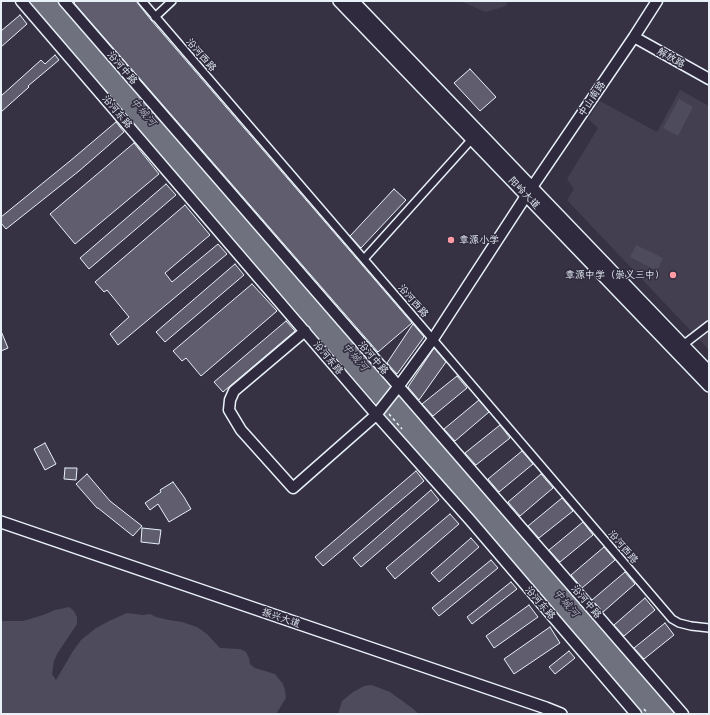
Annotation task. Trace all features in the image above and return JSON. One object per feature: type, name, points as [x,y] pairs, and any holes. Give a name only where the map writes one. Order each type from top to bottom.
[{"type":"main road","name":"阳岭大道","points":[[339,1],[472,140],[529,192],[709,372]]},
{"type":"main road","name":"阳岭大道","points":[[353,1],[709,386]]},
{"type":"main road","name":"振兴大道","points":[[1,522],[561,714]]},
{"type":"main road","name":"振兴大道","points":[[1,528],[545,714]]},
{"type":"street","name":"沿河东路","points":[[21,1],[305,331],[379,411],[636,714]]},
{"type":"street","name":"沿河中路","points":[[64,1],[396,390],[683,714]]},
{"type":"street","name":"沿河西路","points":[[142,1],[672,619],[679,623],[691,626],[709,628]]},
{"type":"street","points":[[155,17],[172,1]]},
{"type":"street","name":"中山南路","points":[[305,331],[234,391],[230,400],[229,410],[241,430],[293,488],[379,411],[396,390],[433,339],[657,1]]},
{"type":"street","name":"解放路","points":[[634,37],[709,79]]},
{"type":"street","points":[[364,260],[472,140]]},
{"type":"street","points":[[683,345],[709,325]]},
{"type":"shaded area","points":[[460,1],[508,1],[506,6],[486,12]]},
{"type":"shaded area","name":"章源中学（崇义三中）","points":[[680,90],[709,106],[709,350],[567,200],[574,189],[567,179],[598,128],[588,119],[600,101],[657,132]]},
{"type":"shaded area","points":[[679,99],[693,107],[678,136],[663,128]]},
{"type":"shaded area","points":[[636,245],[663,258],[657,271],[630,257]]},
{"type":"shaded area","points":[[69,607],[74,611],[77,617],[77,624],[54,661],[52,674],[56,680],[81,640],[96,628],[127,613],[143,615],[150,614],[156,617],[182,622],[197,627],[207,634],[220,648],[240,649],[246,652],[250,664],[255,668],[275,674],[283,684],[286,698],[276,714],[1,714],[1,621],[23,621],[55,610]]},
{"type":"shaded area","points":[[371,685],[390,692],[419,714],[338,714],[342,701],[353,692],[364,686]]},
{"type":"building","points":[[76,1],[136,1],[412,323],[378,352],[74,3]]},
{"type":"building","points":[[20,15],[27,24],[1,47],[1,31]]},
{"type":"building","points":[[55,55],[59,60],[28,86],[29,87],[1,112],[1,96],[41,60],[45,64]]},
{"type":"building","points":[[470,69],[496,97],[480,111],[454,83]]},
{"type":"building","points":[[116,122],[124,132],[79,171],[6,229],[1,223],[1,217]]},
{"type":"building","points":[[134,143],[159,174],[75,244],[50,214]]},
{"type":"building","points":[[166,184],[176,195],[89,269],[80,258]]},
{"type":"building","points":[[394,189],[406,200],[361,248],[350,236]]},
{"type":"building","points":[[185,205],[210,235],[165,273],[172,282],[218,244],[227,254],[118,345],[110,334],[129,317],[107,290],[104,292],[95,282]]},
{"type":"building","points":[[235,264],[244,275],[165,342],[156,332]]},
{"type":"building","points":[[252,284],[277,311],[201,376],[186,358],[182,361],[173,351]]},
{"type":"building","points":[[286,321],[295,331],[223,392],[214,382]]},
{"type":"building","points":[[413,324],[424,337],[397,374],[387,363]]},
{"type":"building","points":[[1,331],[8,348],[1,351]]},
{"type":"building","points":[[434,348],[446,362],[419,400],[408,387]]},
{"type":"building","points":[[457,376],[467,388],[433,416],[422,404]]},
{"type":"building","points":[[479,400],[489,412],[455,441],[444,429]]},
{"type":"building","points":[[500,425],[510,438],[476,465],[465,453]]},
{"type":"building","points":[[45,443],[56,464],[45,470],[34,449]]},
{"type":"building","points":[[522,451],[533,464],[499,492],[488,479]]},
{"type":"building","points":[[65,468],[77,468],[76,480],[64,479]]},
{"type":"building","points":[[416,471],[424,481],[323,566],[315,557]]},
{"type":"building","points":[[87,474],[110,501],[142,526],[133,536],[97,508],[76,484]]},
{"type":"building","points":[[541,474],[553,488],[520,516],[508,502]]},
{"type":"building","points":[[173,482],[191,509],[169,522],[158,504],[150,510],[145,503],[161,492],[160,490]]},
{"type":"building","points":[[431,490],[439,500],[361,567],[353,558]]},
{"type":"building","points":[[562,498],[573,511],[539,538],[528,526]]},
{"type":"building","points":[[450,514],[459,524],[395,579],[386,568]]},
{"type":"building","points":[[583,522],[593,535],[560,562],[549,550]]},
{"type":"building","points":[[142,528],[161,530],[159,544],[141,542]]},
{"type":"building","points":[[471,538],[479,547],[439,582],[431,573]]},
{"type":"building","points":[[604,547],[615,560],[582,588],[571,575]]},
{"type":"building","points":[[491,560],[498,568],[439,616],[432,608]]},
{"type":"building","points":[[625,572],[635,584],[603,612],[592,600]]},
{"type":"building","points":[[511,582],[517,589],[472,624],[467,617]]},
{"type":"building","points":[[645,598],[655,610],[624,636],[614,625]]},
{"type":"building","points":[[529,605],[538,617],[494,648],[486,636]]},
{"type":"building","points":[[665,623],[674,635],[644,659],[634,648]]},
{"type":"building","points":[[550,627],[560,643],[514,674],[504,659]]},
{"type":"building","points":[[569,651],[575,658],[555,674],[549,667]]},
{"type":"waterway","points":[[38,1],[652,714]]},
{"type":"waterway","name":"中城河","points":[[53,1],[667,714]]},
{"type":"place","name":"章源小学","points":[[451,240]]},
{"type":"place","name":"章源中学（崇义三中）","points":[[673,275]]}]
